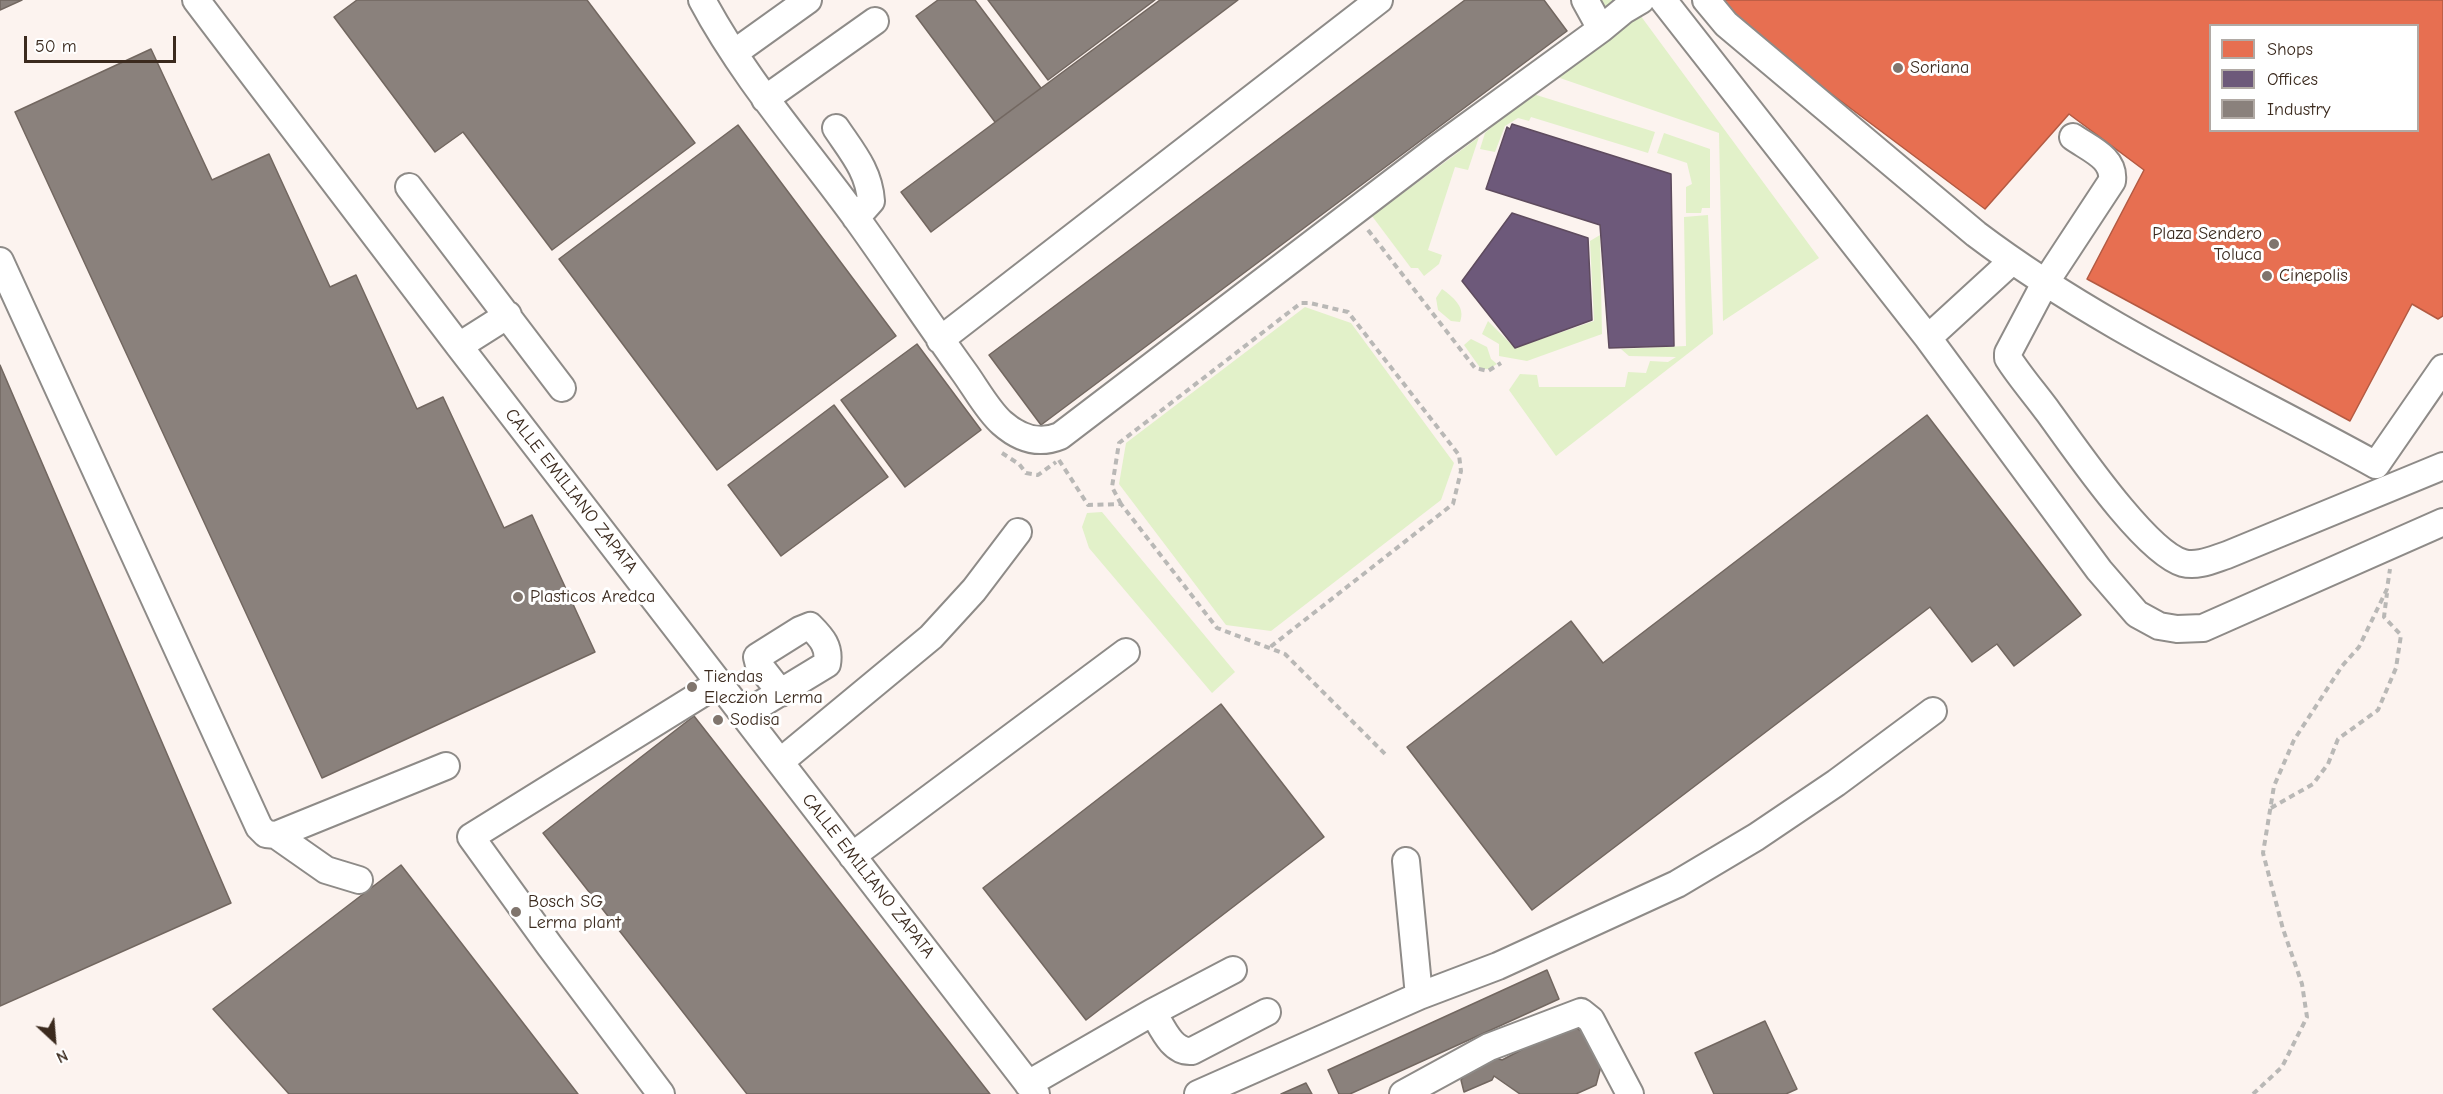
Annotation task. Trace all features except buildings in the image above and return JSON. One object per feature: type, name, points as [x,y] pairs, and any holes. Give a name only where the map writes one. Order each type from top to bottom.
[{"type":"street","name":"CALLE EMILIANO ZAPATA","points":[[196,0],[459,346],[1032,1089]]},
{"type":"street","points":[[702,0],[722,37],[765,99],[856,218],[940,340],[1001,423],[1037,442],[1060,436],[1439,147],[1624,10],[1641,0]]},
{"type":"street","points":[[734,52],[808,0]]},
{"type":"street","points":[[940,340],[1378,0]]},
{"type":"street","points":[[1585,0],[1601,29]]},
{"type":"street","points":[[1664,0],[1928,338],[2099,570],[2137,615],[2159,626],[2177,629],[2203,628],[2443,522]]},
{"type":"street","points":[[1706,0],[1726,24],[1976,234],[2012,261],[2108,320],[2404,482]]},
{"type":"street","points":[[765,99],[875,21]]},
{"type":"street","points":[[836,128],[865,170],[870,184],[872,201],[856,218]]},
{"type":"street","points":[[2073,138],[2109,162],[2113,171],[2112,181],[2045,283],[2008,353],[2009,359],[2098,480],[2136,525],[2170,556],[2183,563],[2197,565],[2228,555],[2443,466]]},
{"type":"street","points":[[410,187],[562,388]]},
{"type":"street","points":[[0,261],[259,827],[266,834],[276,835],[446,766]]},
{"type":"street","points":[[1928,338],[2012,261]]},
{"type":"street","points":[[459,346],[508,315]]},
{"type":"street","points":[[2376,465],[2443,368]]},
{"type":"street","points":[[780,762],[931,637],[974,590],[1018,532]]},
{"type":"street","points":[[852,856],[1126,652]]},
{"type":"street","points":[[661,1094],[471,837],[719,683]]},
{"type":"street","points":[[743,715],[781,693]]},
{"type":"street","points":[[1198,1094],[1419,996],[1498,966],[1677,884],[1756,837],[1796,810],[1933,711]]},
{"type":"street","points":[[276,835],[326,870],[359,880]]},
{"type":"street","points":[[1406,861],[1419,996]]},
{"type":"street","points":[[1032,1089],[1153,1012],[1233,970]]},
{"type":"street","points":[[1153,1012],[1174,1044],[1186,1052],[1267,1012]]},
{"type":"street","points":[[1403,1094],[1490,1047],[1581,1012],[1592,1020],[1630,1094]]},
{"type":"path","points":[[1365,226],[1475,368],[1488,371],[1501,363]]},
{"type":"path","points":[[1269,648],[1454,504],[1461,471],[1459,455],[1348,312],[1310,303],[1301,303],[1119,443],[1112,487],[1121,504],[1217,628],[1269,648],[1285,654],[1386,755]]},
{"type":"path","points":[[1059,460],[1088,504],[1121,504]]},
{"type":"path","points":[[2271,808],[2313,784],[2328,764],[2338,739],[2378,710],[2396,668],[2401,635],[2384,616],[2393,545]]},
{"type":"path","points":[[2253,1094],[2282,1067],[2307,1017],[2302,984],[2283,929],[2263,854],[2274,786],[2294,740],[2342,666],[2359,647],[2387,589]]},
{"type":"shaded area","points":[[0,0],[2443,0],[2443,1094],[0,1094]]},
{"type":"green space","points":[[1597,0],[1629,0],[1819,258],[1723,321],[1719,133],[1557,77],[1555,68],[1577,51]]},
{"type":"green space","points":[[1530,93],[1655,132],[1648,153],[1531,117],[1529,121],[1518,118],[1505,126],[1495,152],[1480,149],[1485,133]]},
{"type":"green space","points":[[1664,133],[1710,149],[1710,208],[1702,208],[1701,213],[1686,213],[1686,187],[1692,184],[1687,163],[1657,153]]},
{"type":"green space","points":[[1479,137],[1468,170],[1455,167],[1428,250],[1442,255],[1439,264],[1424,276],[1418,268],[1411,268],[1372,216]]},
{"type":"green space","points":[[1708,215],[1713,334],[1556,456],[1509,390],[1520,374],[1537,375],[1539,387],[1625,387],[1628,372],[1646,373],[1650,361],[1668,362],[1676,357],[1629,356],[1621,349],[1686,346],[1684,217]]},
{"type":"green space","points":[[1600,235],[1602,334],[1527,361],[1499,356],[1499,344],[1482,334],[1488,321],[1515,348],[1594,321],[1590,241]]},
{"type":"green space","points":[[1442,289],[1460,307],[1460,322],[1451,321],[1438,310],[1436,298]]},
{"type":"green space","points":[[1305,307],[1351,323],[1454,463],[1441,500],[1271,631],[1226,625],[1119,484],[1126,443]]},
{"type":"green space","points":[[1471,339],[1487,347],[1491,359],[1497,364],[1489,369],[1481,369],[1464,345]]},
{"type":"green space","points":[[1102,512],[1235,672],[1212,693],[1089,548],[1082,527],[1087,513]]},
{"type":"place","name":"Soriana","points":[[1898,68]]},
{"type":"place","name":"Plaza Sendero Toluca","points":[[2274,244]]},
{"type":"place","name":"Cinepolis","points":[[2267,276]]},
{"type":"place","name":"Plasticos Aredca","points":[[518,597]]},
{"type":"place","name":"Tiendas Eleczion Lerma","points":[[692,687]]},
{"type":"place","name":"Sodisa","points":[[718,720]]},
{"type":"place","name":"Bosch SG Lerma plant","points":[[516,912]]}]
